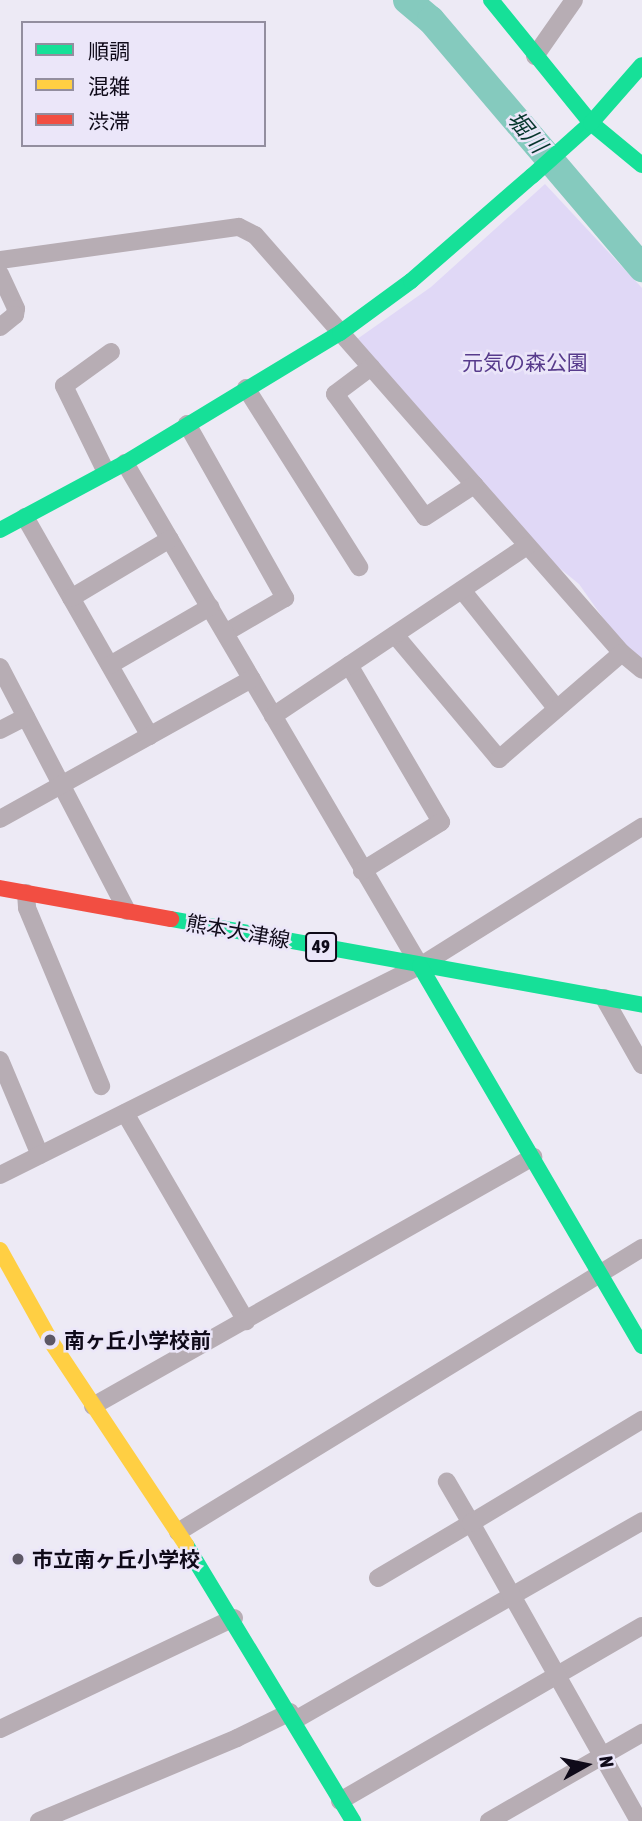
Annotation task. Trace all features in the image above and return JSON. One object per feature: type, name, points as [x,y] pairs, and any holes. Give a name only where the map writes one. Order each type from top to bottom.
[{"type":"street","points":[[491,0],[591,123],[642,165]]},
{"type":"street","points":[[535,55],[574,0]]},
{"type":"street","points":[[0,530],[125,463],[340,333],[411,281],[532,176],[591,123],[642,65]]},
{"type":"street","points":[[0,260],[239,227],[255,235],[622,653],[642,670]]},
{"type":"street","points":[[0,274],[16,309],[15,315],[0,327]]},
{"type":"street","points":[[106,472],[64,386],[111,352]]},
{"type":"street","points":[[371,368],[335,394],[425,517],[474,485]]},
{"type":"street","points":[[246,388],[359,566]]},
{"type":"street","points":[[187,424],[285,598],[225,634]]},
{"type":"street","points":[[125,463],[642,1346]]},
{"type":"street","points":[[25,517],[150,736]]},
{"type":"street","points":[[71,598],[170,539]]},
{"type":"street","points":[[273,716],[527,546]]},
{"type":"street","points":[[462,590],[557,709]]},
{"type":"street","points":[[110,665],[210,607]]},
{"type":"street","points":[[395,635],[499,759],[622,653]]},
{"type":"street","points":[[349,665],[441,822],[362,871]]},
{"type":"street","points":[[0,667],[127,911]]},
{"type":"street","points":[[0,819],[252,680]]},
{"type":"street","points":[[0,730],[26,717]]},
{"type":"street","points":[[0,1175],[420,966],[642,827]]},
{"type":"street","name":"熊本大津線","points":[[0,888],[642,1005]]},
{"type":"street","points":[[26,893],[27,908],[102,1086]]},
{"type":"street","points":[[604,998],[642,1065]]},
{"type":"street","points":[[0,1060],[40,1155]]},
{"type":"street","points":[[125,1113],[246,1321]]},
{"type":"street","points":[[93,1406],[533,1157]]},
{"type":"street","points":[[178,1532],[601,1276],[642,1248]]},
{"type":"street","points":[[0,1250],[50,1340],[234,1618],[353,1821]]},
{"type":"street","points":[[378,1578],[642,1420]]},
{"type":"street","points":[[447,1482],[639,1821]]},
{"type":"street","points":[[39,1821],[292,1716],[514,1597],[642,1521]]},
{"type":"street","points":[[0,1729],[234,1618]]},
{"type":"street","points":[[340,1801],[642,1626]]},
{"type":"street","points":[[489,1821],[642,1733]]},
{"type":"green space","name":"元気の森公園","points":[[545,184],[642,288],[642,662],[620,642],[579,584],[530,544],[489,488],[458,462],[353,342],[431,287]]},
{"type":"waterway","name":"堀川","points":[[407,0],[431,20],[642,268]]},
{"type":"traffic: fast","points":[[491,0],[591,123],[642,165]]},
{"type":"traffic: fast","points":[[0,530],[125,463],[340,333],[411,281],[532,176],[591,123],[642,65]]},
{"type":"traffic: fast","points":[[171,919],[642,1005]]},
{"type":"traffic: fast","points":[[420,966],[642,1346]]},
{"type":"traffic: fast","points":[[186,1545],[353,1821]]},
{"type":"traffic: slow","points":[[0,1250],[50,1340],[186,1545]]},
{"type":"traffic: jam","points":[[0,888],[171,919]]},
{"type":"place","name":"南ヶ丘小学校前","points":[[50,1340]]},
{"type":"place","name":"市立南ヶ丘小学校","points":[[18,1559]]}]
